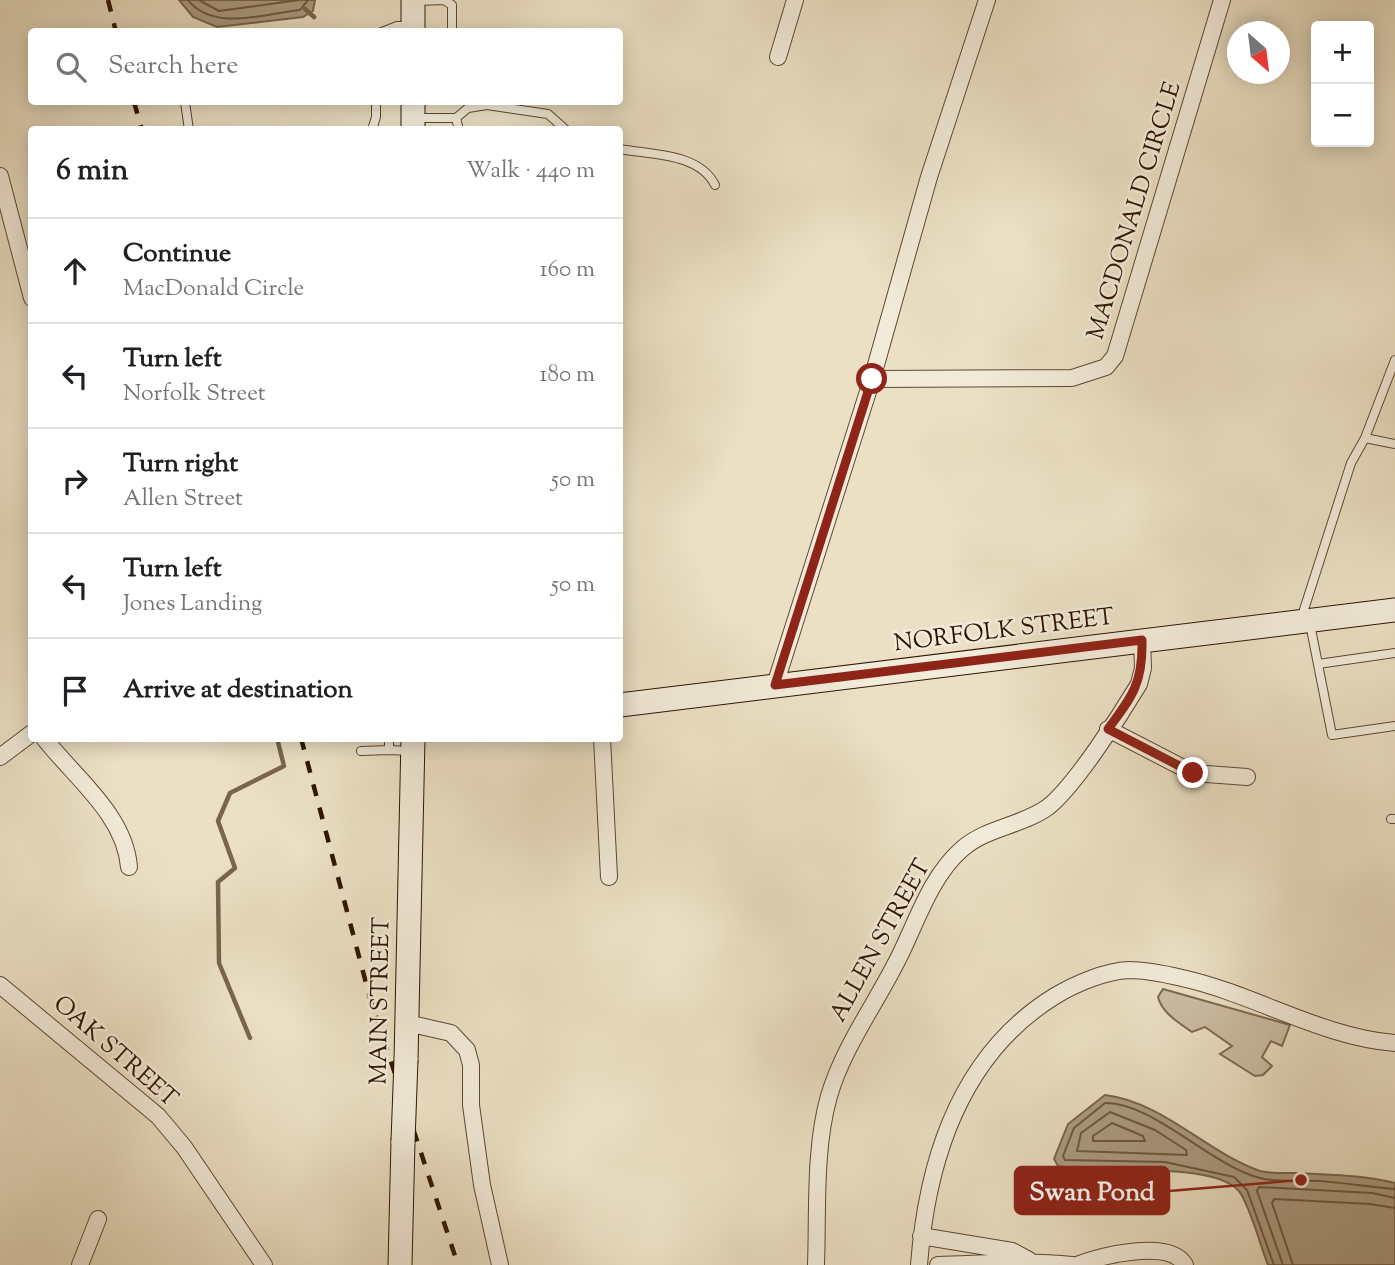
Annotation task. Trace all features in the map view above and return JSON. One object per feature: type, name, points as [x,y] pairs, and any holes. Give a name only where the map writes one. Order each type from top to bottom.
[{"type":"main road","points":[[413,1],[414,28]]},
{"type":"main road","name":"NORFOLK STREET","points":[[623,705],[1395,610]]},
{"type":"main road","name":"MAIN STREET","points":[[400,1265],[413,745]]},
{"type":"street","points":[[778,57],[795,0]]},
{"type":"street","points":[[775,685],[872,379],[929,177],[987,0]]},
{"type":"street","name":"MACDONALD CIRCLE","points":[[872,379],[1072,378],[1106,367],[1115,356],[1222,0]]},
{"type":"street","points":[[0,176],[28,283]]},
{"type":"street","name":"ALLEN STREET","points":[[816,1265],[820,1149],[829,1096],[848,1048],[888,981],[938,877],[962,849],[980,836],[1048,807],[1065,792],[1139,684],[1143,668],[1142,640]]},
{"type":"street","points":[[1108,729],[1185,771],[1221,778],[1247,777]]},
{"type":"street","points":[[0,757],[28,736]]},
{"type":"street","points":[[47,742],[118,825],[128,849],[129,867]]},
{"type":"street","points":[[602,742],[609,877]]},
{"type":"street","points":[[919,1265],[921,1236],[944,1137],[968,1085],[999,1042],[1017,1024],[1041,1005],[1079,984],[1128,970],[1153,972],[1194,981],[1348,1034],[1395,1043]]},
{"type":"street","name":"OAK STREET","points":[[0,985],[158,1116],[184,1147],[264,1265]]},
{"type":"street","points":[[407,1023],[451,1032],[467,1050],[482,1185],[500,1265]]},
{"type":"street","points":[[80,1265],[98,1219]]},
{"type":"street","points":[[921,1236],[1012,1251],[1029,1260]]},
{"type":"street","points":[[938,1265],[1015,1263],[1029,1260],[1075,1265],[1131,1252],[1157,1250],[1181,1258],[1185,1265]]},
{"type":"lane","points":[[413,1],[444,0],[452,5],[453,28]]},
{"type":"lane","points":[[185,105],[188,126]]},
{"type":"lane","points":[[373,126],[376,105]]},
{"type":"lane","points":[[413,116],[456,118],[468,108],[487,105],[548,114],[562,126]]},
{"type":"lane","points":[[456,118],[458,126]]},
{"type":"lane","points":[[623,150],[697,164],[709,172],[715,185]]},
{"type":"lane","points":[[1395,360],[1365,438],[1352,463],[1304,621],[1318,664],[1332,735],[1395,726]]},
{"type":"lane","points":[[1365,438],[1395,444]]},
{"type":"lane","points":[[1318,664],[1395,653]]},
{"type":"lane","points":[[389,742],[389,750]]},
{"type":"lane","points":[[361,751],[389,750],[413,745]]},
{"type":"shaded area","points":[[1163,989],[1290,1025],[1282,1046],[1271,1041],[1262,1057],[1272,1066],[1263,1075],[1255,1076],[1220,1054],[1232,1046],[1205,1027],[1192,1032],[1172,1017],[1163,1008],[1158,997]]},
{"type":"water","points":[[179,0],[315,0],[313,11],[303,17],[217,27],[193,17]]},
{"type":"water","points":[[1105,1095],[1146,1107],[1240,1163],[1260,1171],[1371,1178],[1395,1183],[1395,1265],[1268,1265],[1245,1202],[1229,1183],[1184,1172],[1058,1166],[1054,1159],[1068,1124]]},
{"type":"waterway","points":[[305,9],[314,17]]},
{"type":"waterway","points":[[250,1038],[219,963],[218,882],[235,868],[218,821],[230,793],[284,766],[278,742]]},
{"type":"railway","points":[[108,0],[115,28]]},
{"type":"railway","points":[[135,105],[141,126]]},
{"type":"railway","points":[[302,742],[370,998],[458,1265]]},
{"type":"place","name":"Swan Pond","points":[[1301,1180]]},
{"type":"route","points":[[872,379],[775,685],[1142,640],[1143,668],[1139,684],[1108,729],[1177,768],[1193,773]]}]
